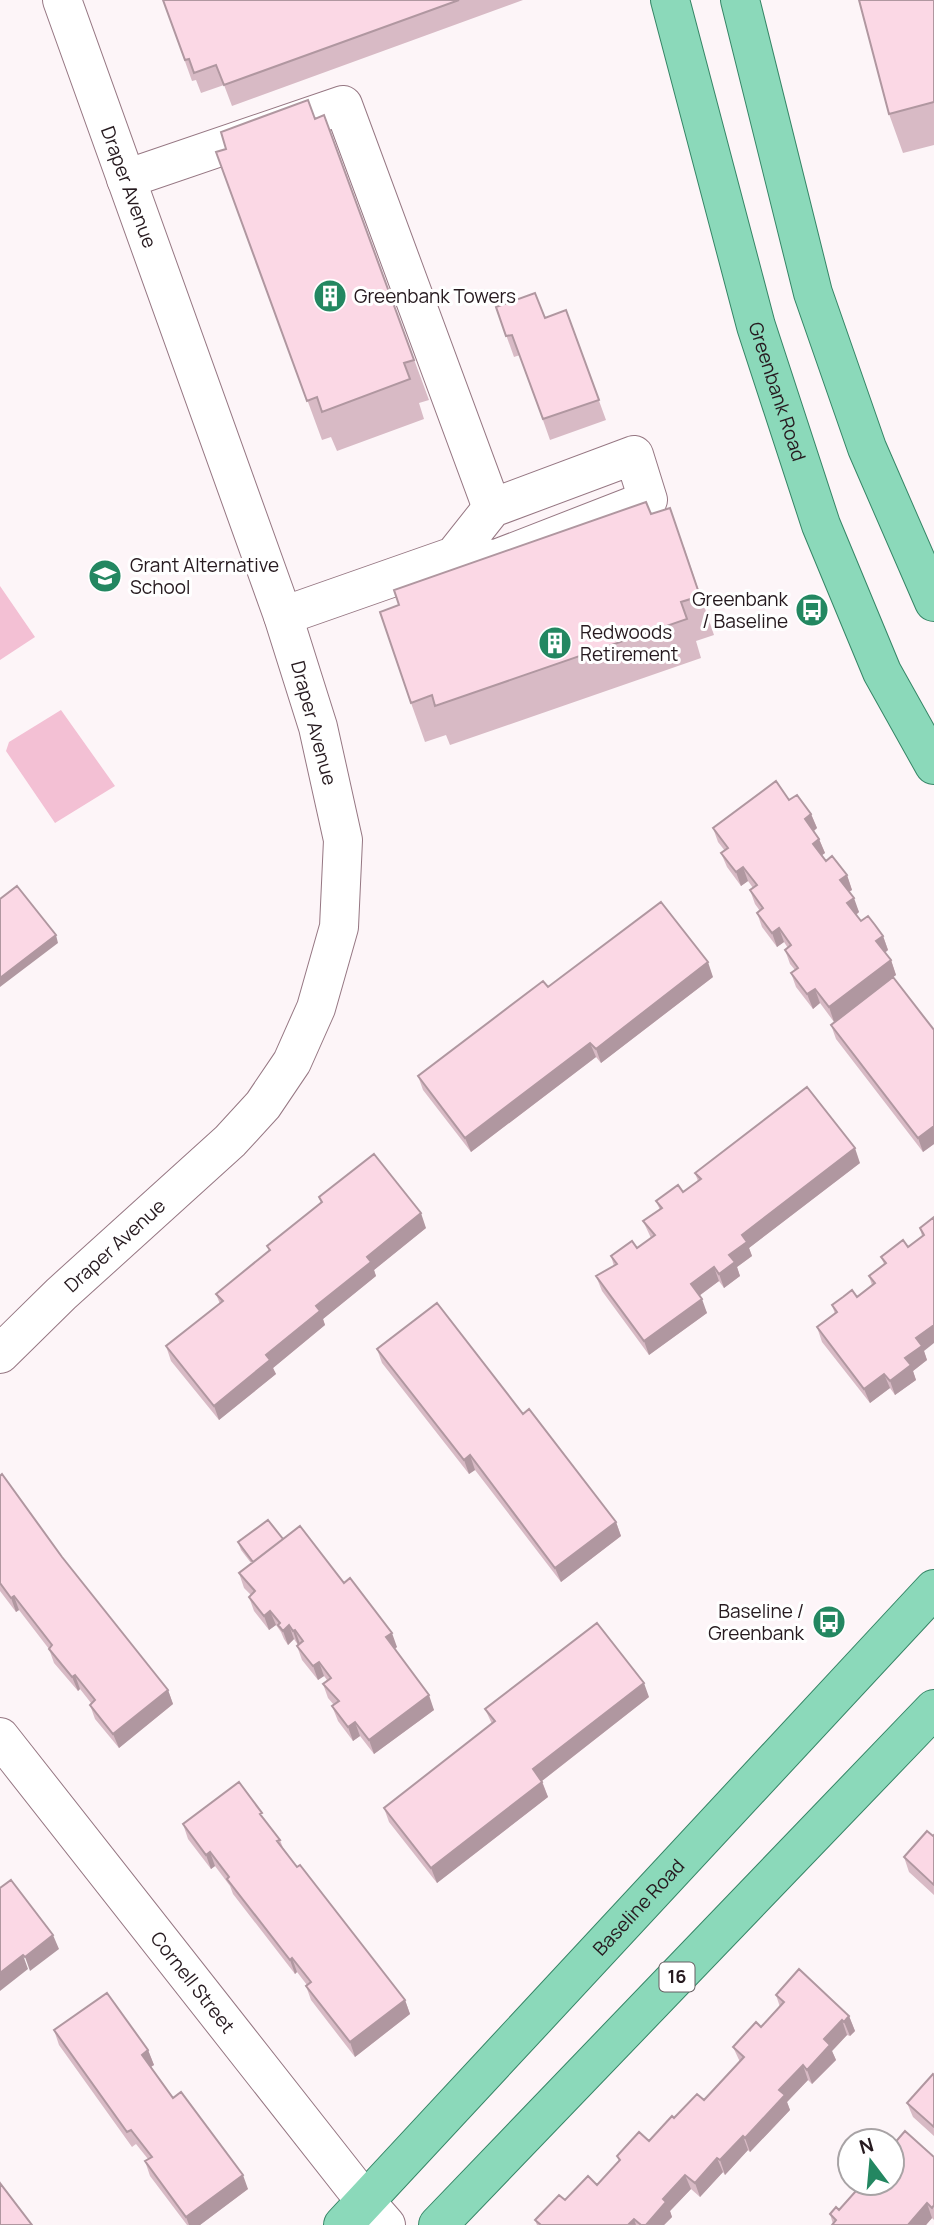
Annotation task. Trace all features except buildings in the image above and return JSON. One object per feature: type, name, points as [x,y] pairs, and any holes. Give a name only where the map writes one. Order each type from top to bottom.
[{"type":"main road","name":"Greenbank Road","points":[[670,0],[756,326],[821,525],[882,672],[934,765]]},
{"type":"main road","points":[[740,0],[813,293],[867,448],[934,602]]},
{"type":"main road","name":"Baseline Road","points":[[365,2217],[934,1589]]},
{"type":"main road","name":"16","points":[[438,2225],[934,1709]]},
{"type":"street","name":"Draper Avenue","points":[[0,1354],[61,1294],[230,1141],[255,1114],[292,1062],[316,1008],[339,927],[343,840],[318,727],[283,616],[62,0]]},
{"type":"street","points":[[126,179],[343,105],[492,508]]},
{"type":"street","points":[[283,616],[454,556],[496,559],[648,500],[635,454],[492,508],[454,556]]},
{"type":"street","name":"Cornell Street","points":[[0,1737],[365,2217]]},
{"type":"shaded area","points":[[0,586],[35,637],[0,660]]},
{"type":"shaded area","points":[[61,710],[115,786],[55,823],[6,751],[9,742]]},
{"type":"place","name":"Greenbank Towers","points":[[330,296]]},
{"type":"place","name":"Grant Alternative School","points":[[105,576]]},
{"type":"place","name":"Greenbank / Baseline","points":[[812,610]]},
{"type":"place","name":"Redwoods Retirement","points":[[555,643]]},
{"type":"place","name":"Baseline / Greenbank","points":[[829,1622]]}]
